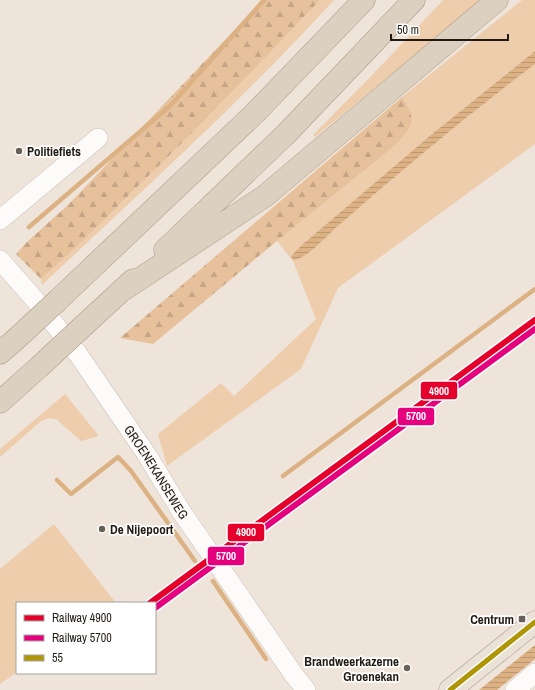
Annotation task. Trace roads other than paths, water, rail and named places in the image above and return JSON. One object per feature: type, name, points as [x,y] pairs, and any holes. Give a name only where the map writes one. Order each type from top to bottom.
[{"type":"highway","points":[[7,346],[58,300],[254,114],[364,0]]},
{"type":"highway","points":[[0,402],[123,290],[286,134],[414,0]]},
{"type":"highway","points":[[123,290],[265,196],[497,0]]},
{"type":"main road","points":[[450,690],[535,622]]},
{"type":"street","points":[[0,220],[98,138]]},
{"type":"street","name":"GROENEKANSEWEG","points":[[0,260],[36,301],[78,354],[143,449],[181,511],[294,675],[306,690]]},
{"type":"street","points":[[515,690],[535,673]]},
{"type":"waterway","points":[[29,227],[171,105],[264,0]]},
{"type":"waterway","points":[[283,476],[535,289]]},
{"type":"waterway","points":[[57,480],[71,494],[118,457],[131,471],[195,561]]},
{"type":"waterway","points":[[213,581],[266,659]]},
{"type":"rail line","name":"4900","points":[[151,602],[535,320]]},
{"type":"rail line","name":"5700","points":[[156,607],[535,329]]},
{"type":"place","name":"Politiefiets","points":[[19,151]]},
{"type":"place","name":"De Nijepoort","points":[[102,529]]},
{"type":"place","name":"Centrum","points":[[522,619]]},
{"type":"place","name":"Brandweerkazerne Groenekan","points":[[407,668]]}]
